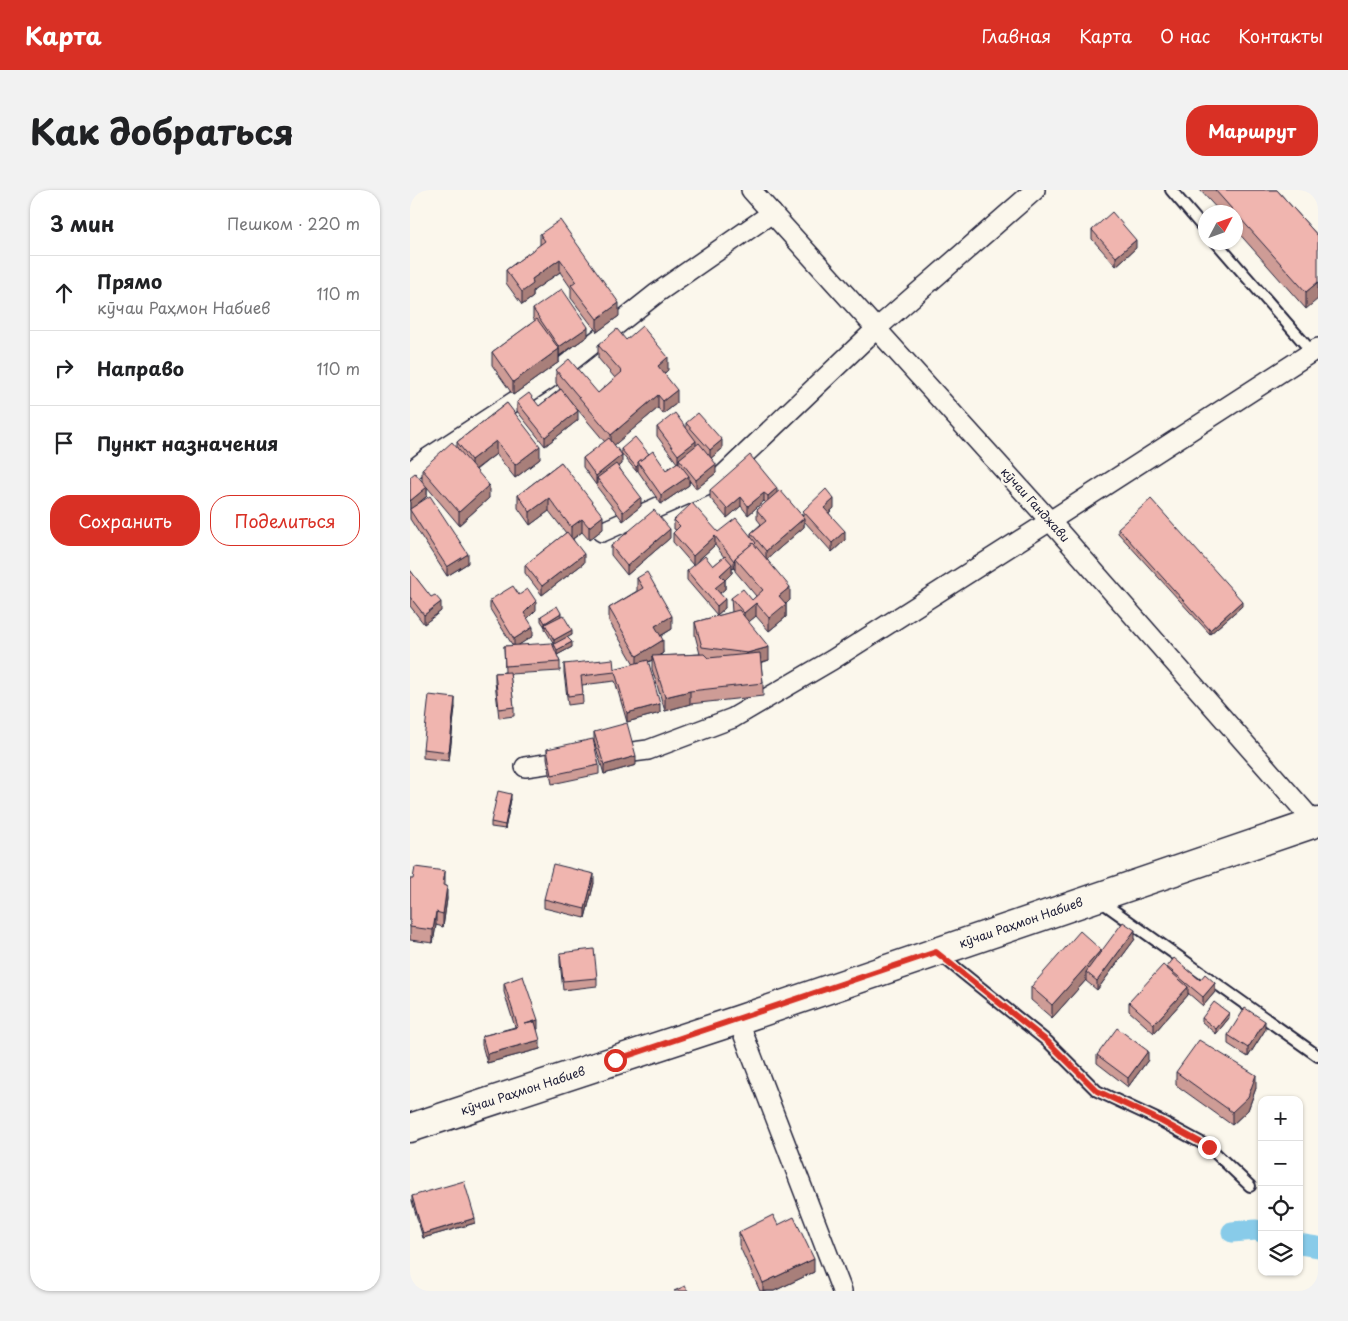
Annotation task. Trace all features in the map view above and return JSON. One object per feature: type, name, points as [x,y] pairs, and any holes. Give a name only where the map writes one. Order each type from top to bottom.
[{"type":"street","name":"кӯчаи Ганджави","points":[[751,190],[1050,521],[1317,823]]},
{"type":"street","points":[[602,532],[717,481],[876,329],[1035,190]]},
{"type":"street","points":[[410,472],[428,458],[547,380],[657,293],[772,213]]},
{"type":"street","points":[[525,767],[648,750],[733,718],[832,660],[1315,350]]},
{"type":"street","name":"кӯчаи Раҳмон Набиев","points":[[410,1128],[738,1020],[1317,823]]},
{"type":"street","points":[[738,1020],[842,1291]]},
{"type":"lane","points":[[1171,190],[1198,222]]},
{"type":"lane","points":[[1223,250],[1315,350]]},
{"type":"lane","points":[[1096,898],[1318,1056]]},
{"type":"lane","points":[[936,952],[1048,1042],[1097,1091],[1159,1120],[1209,1147],[1250,1186]]},
{"type":"building","points":[[1215,190],[1277,190],[1318,236],[1318,282],[1306,292],[1243,221],[1243,205],[1228,205]]},
{"type":"building","points":[[1112,212],[1136,240],[1116,257],[1092,230]]},
{"type":"building","points":[[560,220],[619,303],[597,319],[571,285],[576,281],[560,259],[532,279],[533,284],[522,292],[506,270],[545,241],[540,234]]},
{"type":"building","points":[[562,289],[588,327],[559,347],[533,309]]},
{"type":"building","points":[[537,319],[559,349],[513,382],[492,352]]},
{"type":"building","points":[[642,326],[668,357],[658,366],[677,390],[663,401],[658,395],[611,435],[556,370],[569,359],[598,393],[622,372],[598,345],[617,329],[626,340]]},
{"type":"building","points":[[561,389],[578,411],[545,437],[517,402],[529,393],[539,406]]},
{"type":"building","points":[[507,403],[540,446],[515,465],[496,441],[471,460],[457,442]]},
{"type":"building","points":[[675,413],[696,441],[678,455],[657,427]]},
{"type":"building","points":[[698,413],[722,440],[710,450],[686,423]]},
{"type":"building","points":[[635,437],[649,454],[638,462],[636,467],[621,449]]},
{"type":"building","points":[[609,438],[622,455],[596,476],[583,458]]},
{"type":"building","points":[[452,442],[489,485],[459,512],[422,469]]},
{"type":"building","points":[[699,443],[716,464],[696,480],[679,459]]},
{"type":"building","points":[[653,451],[666,470],[678,462],[689,476],[661,495],[638,462]]},
{"type":"building","points":[[750,455],[777,488],[768,496],[764,493],[748,506],[741,497],[727,509],[710,490]]},
{"type":"building","points":[[561,462],[603,516],[589,527],[582,519],[571,527],[549,498],[530,512],[518,495]]},
{"type":"building","points":[[616,464],[641,497],[623,512],[597,478]]},
{"type":"building","points":[[415,473],[427,487],[410,501],[410,477]]},
{"type":"building","points":[[826,489],[834,499],[824,508],[845,531],[832,543],[803,511]]},
{"type":"building","points":[[780,490],[804,518],[766,551],[751,533],[766,521],[757,510]]},
{"type":"building","points":[[430,496],[468,554],[447,567],[410,510]]},
{"type":"building","points":[[1151,499],[1242,601],[1210,630],[1118,528]]},
{"type":"building","points":[[692,503],[718,532],[736,518],[756,543],[754,545],[753,543],[734,561],[715,536],[693,556],[673,533],[680,526],[674,520]]},
{"type":"building","points":[[654,510],[670,529],[627,566],[611,546]]},
{"type":"building","points":[[567,532],[584,554],[542,586],[525,565]]},
{"type":"building","points":[[753,543],[790,587],[779,596],[786,604],[769,618],[756,603],[744,613],[731,598],[743,589],[752,600],[763,590],[735,558]]},
{"type":"building","points":[[705,556],[713,566],[725,556],[732,564],[720,575],[725,580],[715,588],[725,599],[717,606],[687,571]]},
{"type":"building","points":[[410,570],[431,597],[435,595],[441,602],[424,615],[410,597]]},
{"type":"building","points":[[647,572],[672,616],[655,626],[663,640],[637,656],[609,608],[643,588],[637,578]]},
{"type":"building","points":[[513,586],[519,595],[528,589],[536,601],[524,613],[533,627],[514,639],[490,600]]},
{"type":"building","points":[[557,606],[561,613],[545,623],[541,616]]},
{"type":"building","points":[[739,610],[769,647],[747,653],[702,647],[695,622]]},
{"type":"building","points":[[563,615],[572,630],[554,640],[545,624]]},
{"type":"building","points":[[567,637],[572,642],[557,650],[554,644]]},
{"type":"building","points":[[552,643],[560,662],[505,666],[504,646]]},
{"type":"building","points":[[760,653],[763,683],[690,691],[665,697],[652,656],[704,654],[708,658]]},
{"type":"building","points":[[613,659],[614,669],[648,660],[660,704],[627,713],[615,672],[581,676],[583,694],[568,696],[564,664]]},
{"type":"building","points":[[510,672],[514,707],[499,709],[495,673]]},
{"type":"building","points":[[429,695],[455,698],[449,752],[423,749]]},
{"type":"building","points":[[627,723],[636,756],[604,765],[594,732]]},
{"type":"building","points":[[593,739],[599,765],[552,775],[547,749]]},
{"type":"building","points":[[498,791],[511,794],[505,825],[491,822]]},
{"type":"building","points":[[553,864],[594,874],[585,909],[544,899]]},
{"type":"building","points":[[415,867],[445,871],[443,885],[447,886],[443,914],[436,912],[433,930],[410,927],[410,879],[413,879]]},
{"type":"building","points":[[1123,922],[1135,930],[1097,981],[1086,972]]},
{"type":"building","points":[[1080,931],[1101,950],[1052,1005],[1031,987]]},
{"type":"building","points":[[594,949],[597,978],[563,981],[560,953]]},
{"type":"building","points":[[1174,958],[1200,980],[1205,974],[1215,983],[1203,997],[1167,967]]},
{"type":"building","points":[[1163,965],[1188,987],[1154,1024],[1129,1002]]},
{"type":"building","points":[[523,976],[538,1020],[525,1024],[535,1022],[540,1040],[487,1054],[482,1036],[518,1027],[504,983]]},
{"type":"building","points":[[1214,1002],[1229,1013],[1216,1029],[1202,1018]]},
{"type":"building","points":[[1245,1008],[1265,1021],[1248,1048],[1228,1035]]},
{"type":"building","points":[[1117,1028],[1148,1051],[1128,1078],[1097,1055]]},
{"type":"building","points":[[1199,1040],[1256,1075],[1248,1097],[1232,1112],[1176,1072]]},
{"type":"building","points":[[464,1181],[475,1218],[423,1234],[412,1196]]},
{"type":"building","points":[[773,1215],[778,1225],[794,1217],[814,1259],[763,1283],[739,1232]]},
{"type":"building","points":[[685,1286],[688,1291],[674,1291]]},
{"type":"waterway","points":[[1232,1232],[1259,1231]]},
{"type":"waterway","points":[[1303,1245],[1318,1247]]},
{"type":"route","points":[[615,1060],[936,952],[1048,1042],[1097,1091],[1159,1120],[1209,1147]]}]
